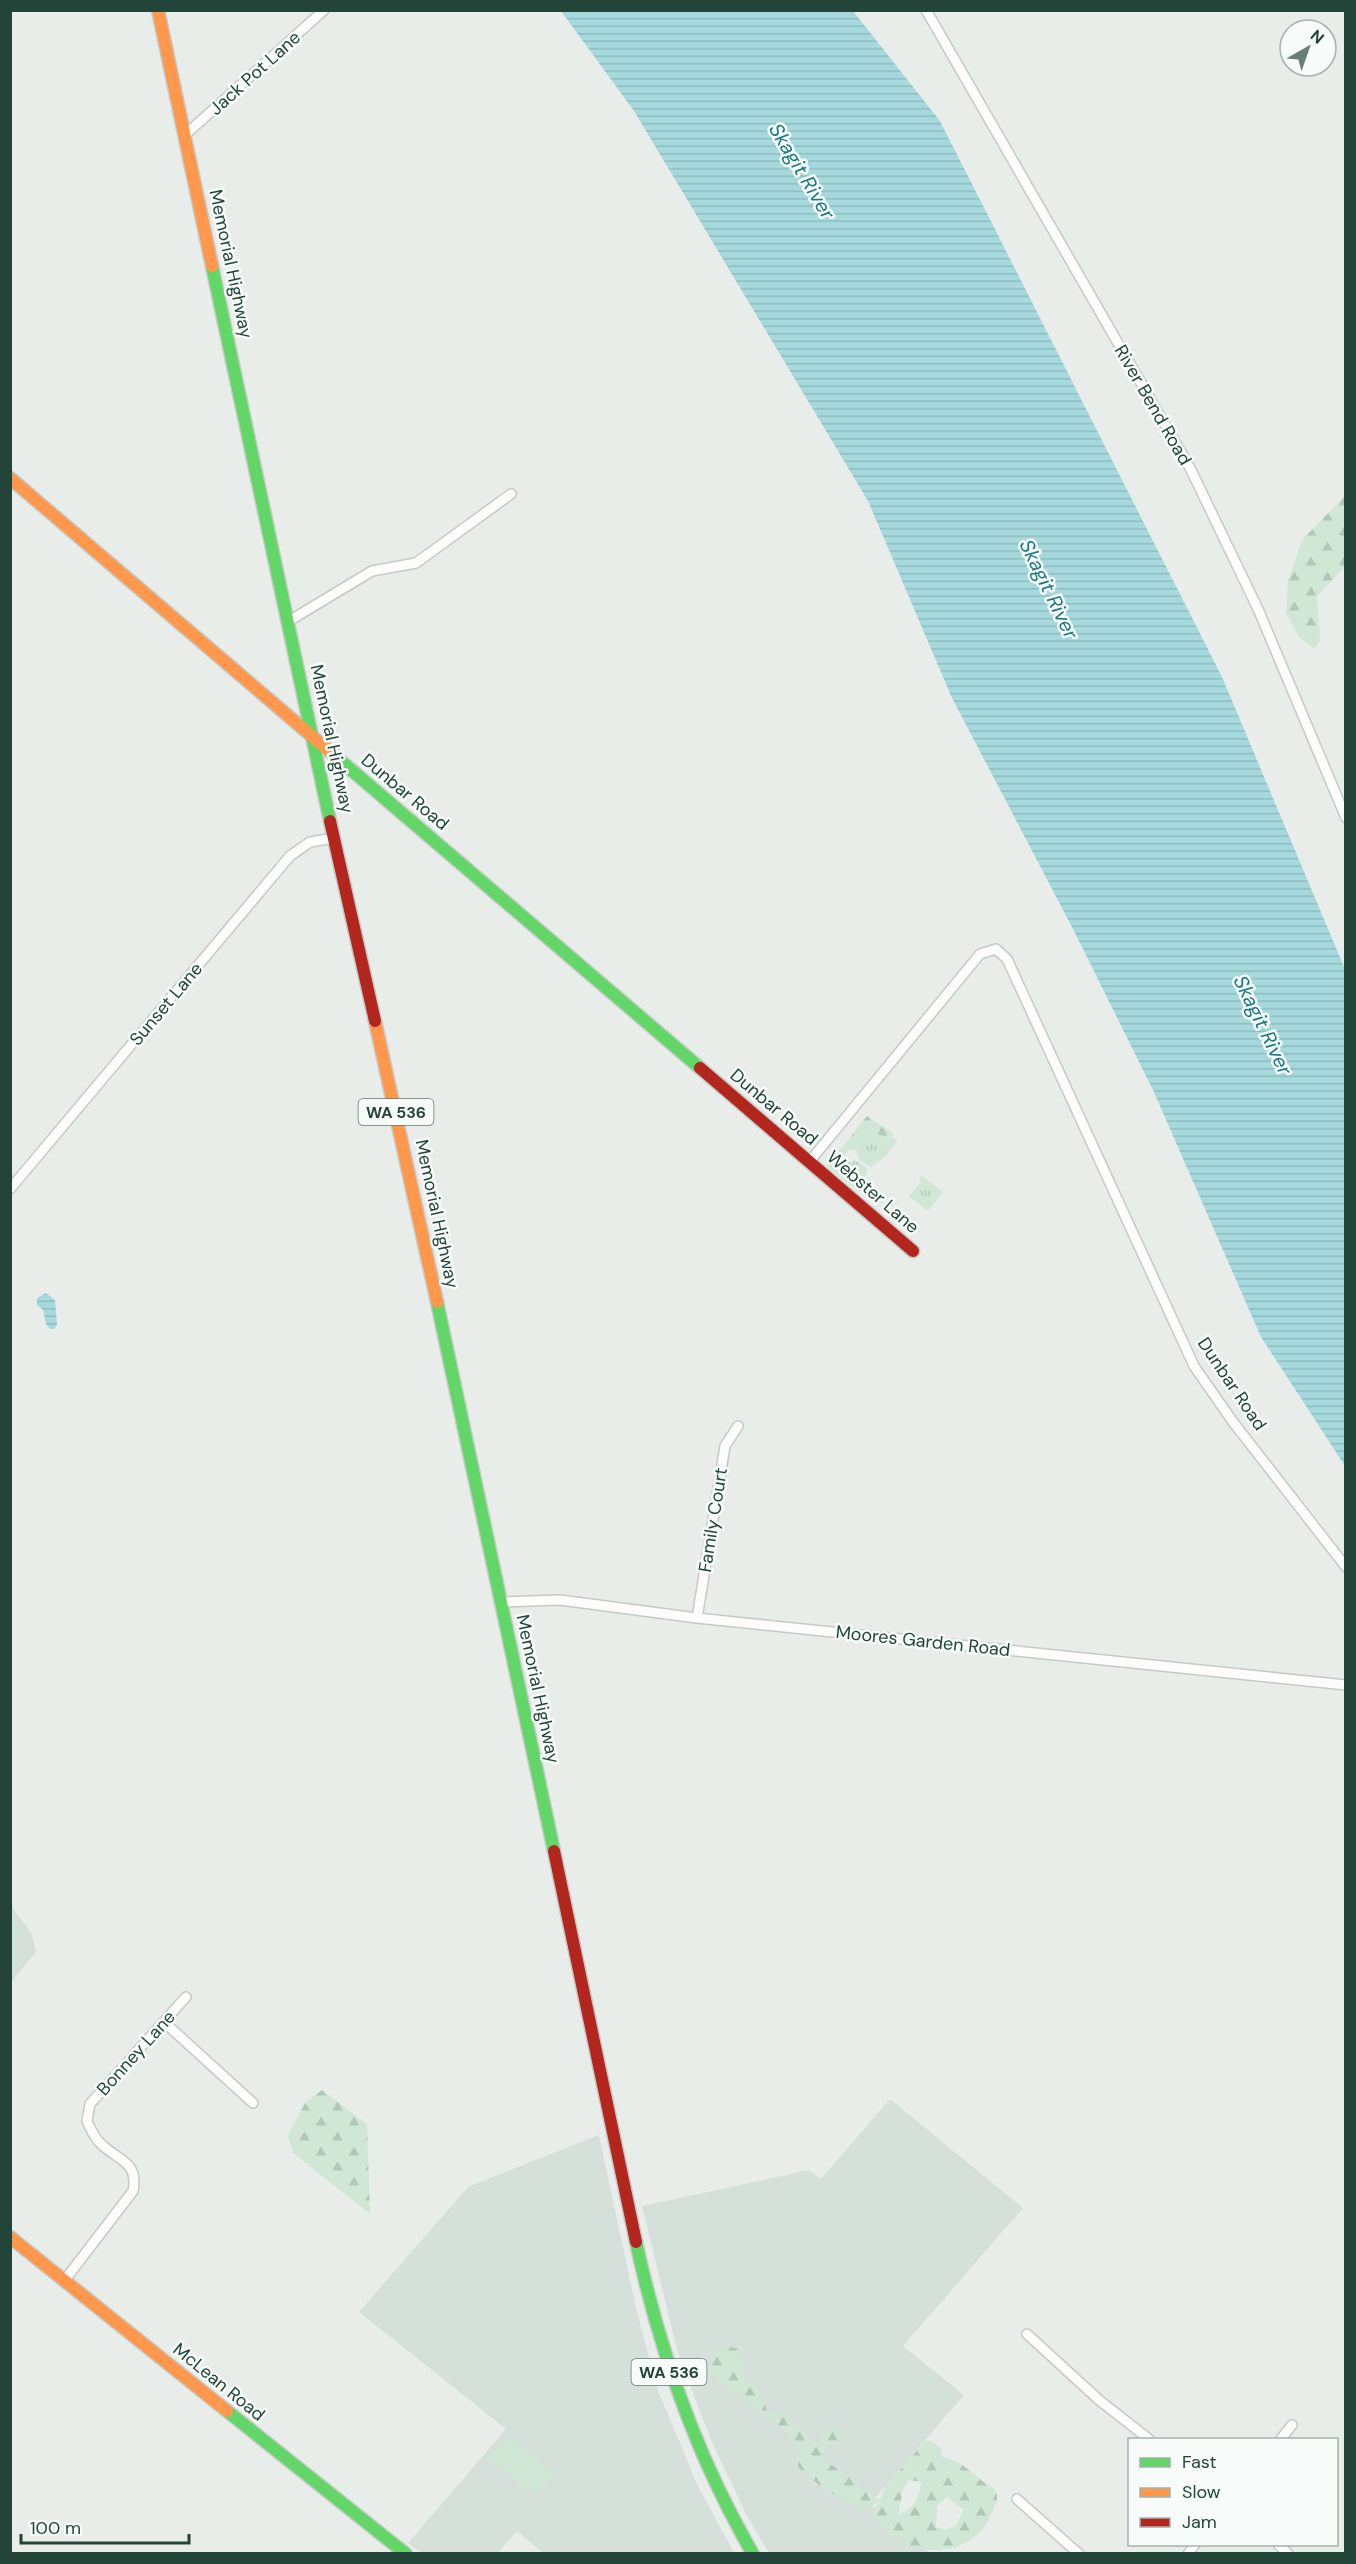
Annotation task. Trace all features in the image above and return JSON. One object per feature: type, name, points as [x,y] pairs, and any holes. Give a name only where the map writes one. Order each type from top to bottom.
[{"type":"main road","name":"Memorial Highway","points":[[158,10],[334,838],[418,1211],[628,2214],[653,2320],[681,2406],[706,2465],[753,2553]]},
{"type":"main road","name":"Dunbar Road","points":[[10,478],[810,1161]]},
{"type":"main road","name":"Webster Lane","points":[[810,1161],[913,1251]]},
{"type":"main road","name":"McLean Road","points":[[10,2237],[406,2553]]},
{"type":"street","name":"Jack Pot Lane","points":[[185,135],[324,10]]},
{"type":"street","name":"River Bend Road","points":[[926,10],[1190,468],[1258,609],[1346,818]]},
{"type":"street","points":[[289,621],[372,571],[416,563],[511,494]]},
{"type":"street","name":"Sunset Lane","points":[[10,1189],[290,856],[310,842],[334,838]]},
{"type":"street","name":"Dunbar Road","points":[[810,1161],[980,954],[996,949],[1007,959],[1194,1366],[1233,1422],[1346,1567]]},
{"type":"street","name":"Family Court","points":[[697,1618],[725,1446],[738,1426]]},
{"type":"street","name":"Moores Garden Road","points":[[501,1602],[560,1599],[697,1618],[1346,1685]]},
{"type":"street","name":"Bonney Lane","points":[[64,2281],[134,2191],[133,2169],[98,2141],[87,2121],[90,2104],[186,1997]]},
{"type":"street","points":[[164,2022],[253,2103]]},
{"type":"street","points":[[1027,2334],[1099,2400],[1149,2438]]},
{"type":"street","points":[[1281,2438],[1292,2426]]},
{"type":"street","points":[[1017,2499],[1079,2553]]},
{"type":"shaded area","points":[[11,1897],[13,1909],[31,1932],[36,1952],[11,1982]]},
{"type":"shaded area","points":[[890,2099],[1023,2208],[903,2346],[964,2395],[870,2504],[930,2553],[769,2553],[747,2516],[711,2440],[687,2378],[676,2346],[642,2206],[809,2170],[821,2179]]},
{"type":"shaded area","points":[[599,2135],[635,2304],[657,2388],[697,2484],[734,2553],[543,2553],[517,2531],[498,2553],[422,2553],[408,2543],[506,2429],[359,2312],[468,2187]]},
{"type":"green space","points":[[1345,496],[1345,570],[1343,569],[1317,596],[1320,641],[1314,649],[1299,637],[1286,613],[1288,581],[1302,540]]},
{"type":"green space","points":[[867,1116],[894,1134],[888,1140],[877,1133],[872,1138],[863,1139],[856,1150],[850,1150],[845,1154],[845,1159],[851,1164],[842,1171],[861,1187],[859,1192],[827,1166]]},
{"type":"green space","points":[[877,1132],[888,1140],[892,1137],[897,1141],[886,1156],[871,1167],[859,1160],[856,1150],[863,1138],[873,1137]]},
{"type":"green space","points":[[855,1160],[868,1169],[861,1187],[844,1170]]},
{"type":"green space","points":[[921,1175],[943,1192],[928,1211],[909,1196],[921,1181],[919,1179]]},
{"type":"green space","points":[[322,2090],[367,2124],[370,2214],[293,2153],[288,2135],[305,2103]]},
{"type":"green space","points":[[726,2345],[737,2349],[743,2366],[741,2376],[759,2390],[767,2410],[780,2412],[791,2422],[791,2427],[799,2427],[817,2445],[825,2432],[837,2427],[847,2436],[827,2444],[821,2458],[880,2500],[885,2487],[925,2441],[931,2441],[941,2449],[942,2457],[963,2466],[994,2490],[997,2501],[990,2517],[980,2532],[966,2543],[950,2549],[932,2550],[915,2547],[898,2540],[884,2528],[873,2512],[879,2502],[864,2511],[824,2489],[798,2467],[795,2438],[708,2372],[711,2358]],"holes":[[[909,2480],[921,2482],[919,2494],[915,2503],[898,2515],[903,2490]],[[947,2497],[964,2510],[956,2525],[946,2530],[936,2527],[937,2506]]]},
{"type":"green space","points":[[506,2436],[554,2473],[536,2496],[488,2459]]},
{"type":"water","name":"Skagit River","points":[[561,11],[853,11],[940,121],[1222,677],[1345,969],[1345,1466],[1261,1337],[1153,1090],[1072,927],[952,698],[868,501],[634,111]]},
{"type":"water","points":[[46,1293],[55,1300],[57,1324],[55,1329],[50,1329],[46,1324],[43,1310],[37,1305],[37,1298]]},
{"type":"traffic: fast","points":[[212,266],[330,821]]},
{"type":"traffic: fast","points":[[335,756],[700,1068]]},
{"type":"traffic: fast","points":[[437,1302],[554,1851]]},
{"type":"traffic: fast","points":[[636,2242],[656,2324],[682,2403],[714,2480],[753,2554]]},
{"type":"traffic: fast","points":[[227,2411],[406,2554]]},
{"type":"traffic: slow","points":[[158,10],[212,266]]},
{"type":"traffic: slow","points":[[10,478],[335,756]]},
{"type":"traffic: slow","points":[[375,1021],[437,1302]]},
{"type":"traffic: slow","points":[[10,2237],[227,2411]]},
{"type":"traffic: jam","points":[[330,821],[375,1021]]},
{"type":"traffic: jam","points":[[700,1068],[913,1251]]},
{"type":"traffic: jam","points":[[554,1851],[636,2242]]}]
